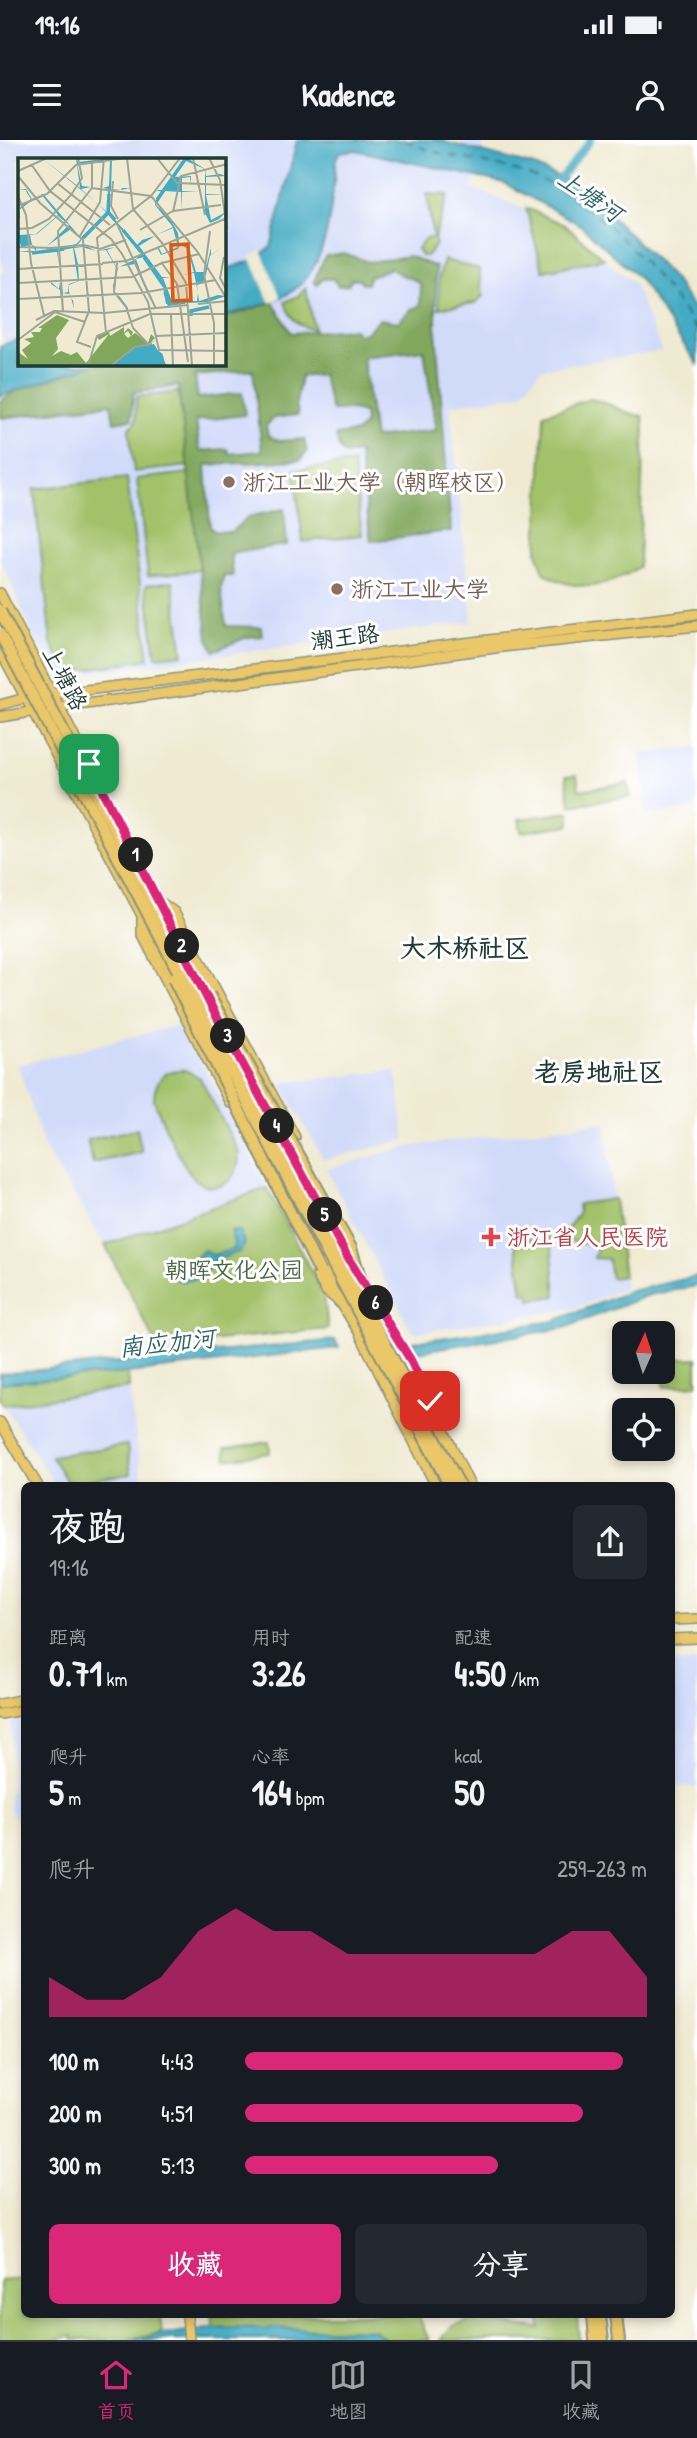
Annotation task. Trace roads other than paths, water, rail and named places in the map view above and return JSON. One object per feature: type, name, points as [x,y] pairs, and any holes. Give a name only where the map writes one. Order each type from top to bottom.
[{"type":"highway","points":[[0,611],[448,1482]]},
{"type":"highway","points":[[0,634],[152,910],[458,1482]]},
{"type":"highway","points":[[152,910],[192,965],[351,1248],[361,1280]]},
{"type":"highway","points":[[152,910],[202,1039],[320,1272],[340,1302]]},
{"type":"highway","points":[[593,2318],[595,2340]]},
{"type":"highway","points":[[600,2318],[603,2340]]},
{"type":"highway","points":[[616,2318],[620,2340]]},
{"type":"main road","name":"上塘路","points":[[0,593],[59,708],[152,910],[340,1302],[359,1332],[434,1482]]},
{"type":"main road","name":"潮王路","points":[[0,705],[51,694],[697,614]]},
{"type":"main road","name":"潮王路","points":[[0,718],[32,711],[502,647],[697,626]]},
{"type":"main road","name":"上塘路","points":[[0,650],[24,698],[211,1006],[361,1280],[410,1359],[468,1482]]},
{"type":"main road","points":[[0,1422],[36,1482]]},
{"type":"main road","points":[[675,1620],[697,1619]]},
{"type":"main road","points":[[675,1639],[697,1638]]},
{"type":"main road","points":[[0,1704],[21,1700]]},
{"type":"main road","points":[[0,1714],[21,1710]]},
{"type":"main road","points":[[187,2318],[189,2340]]},
{"type":"water","points":[[297,140],[438,140],[531,165],[569,181],[619,224],[673,278],[697,313],[697,364],[638,277],[579,224],[504,183],[355,150],[340,152],[336,158],[326,234],[312,270],[301,284],[286,295],[272,302],[226,315],[226,269],[253,260],[271,247]]},
{"type":"water","points":[[18,339],[18,366],[88,366],[0,396],[0,346]]},
{"type":"water","points":[[231,1231],[239,1231],[245,1244],[239,1252],[213,1261],[195,1279],[183,1281],[171,1276],[172,1268],[196,1258],[204,1250],[212,1255],[235,1249]]},
{"type":"water","points":[[697,1276],[697,1286],[649,1295],[564,1328],[411,1353],[406,1343],[554,1321],[631,1291]]},
{"type":"water","points":[[335,1340],[339,1348],[128,1373],[0,1383],[0,1374]]},
{"type":"water","points":[[214,2327],[374,2330],[387,2340],[126,2340]]},
{"type":"waterway","name":"上塘河","points":[[556,183],[591,140]]},
{"type":"place","name":"浙江工业大学（朝晖校区）","points":[[229,482]]},
{"type":"place","name":"浙江工业大学","points":[[337,589]]},
{"type":"place","name":"浙江省人民医院","points":[[491,1237]]},
{"type":"district","name":"大木桥社区","points":[[465,948]]},
{"type":"district","name":"老房地社区","points":[[599,1072]]},
{"type":"park label","name":"朝晖文化公园","points":[[234,1270]]},
{"type":"water label","name":"南应加河","points":[[167,1343]]}]
